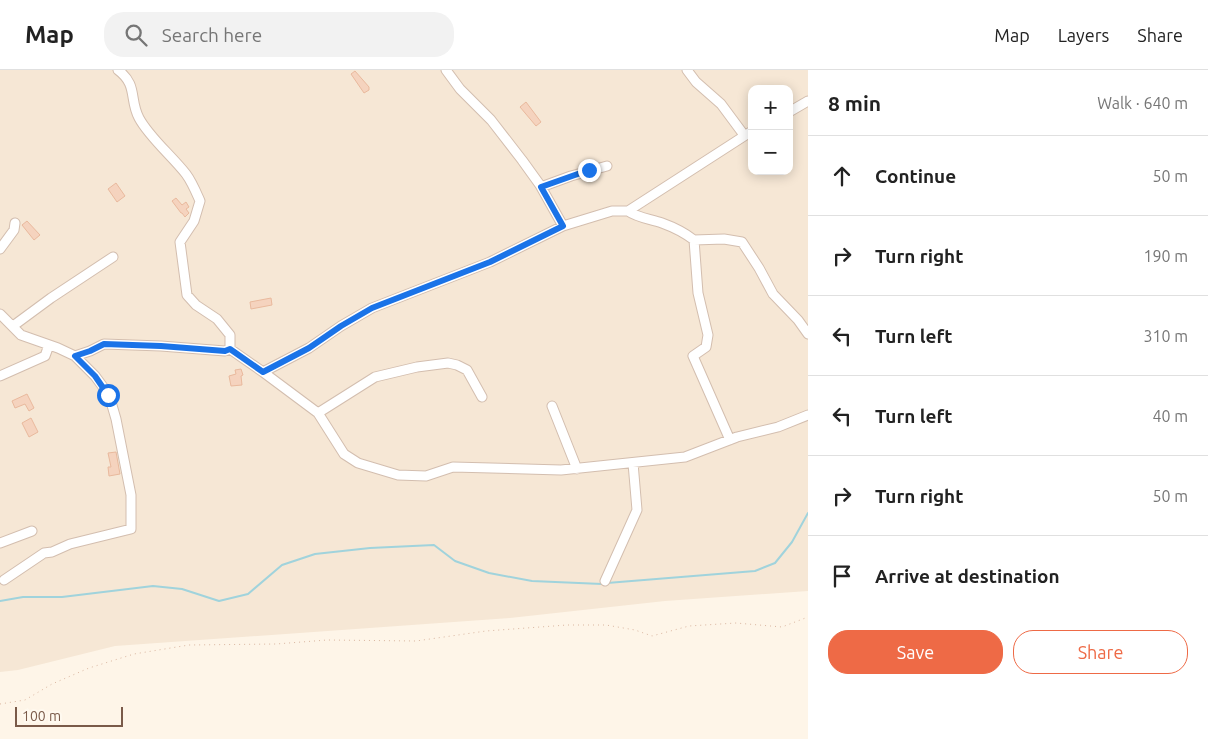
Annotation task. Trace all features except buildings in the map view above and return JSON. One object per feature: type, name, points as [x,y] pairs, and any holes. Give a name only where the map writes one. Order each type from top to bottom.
[{"type":"street","points":[[118,70],[130,82],[138,117],[157,142],[187,175],[200,201],[194,221],[180,242],[187,295],[196,305],[217,319],[230,336],[230,349]]},
{"type":"street","points":[[446,70],[460,89],[491,120],[541,187],[563,226]]},
{"type":"street","points":[[263,372],[309,348],[372,308],[490,262],[563,226],[612,211],[628,211],[748,133],[696,82],[688,70]]},
{"type":"street","points":[[793,110],[808,101]]},
{"type":"street","points":[[541,187],[607,166]]},
{"type":"street","points":[[628,211],[634,215],[663,224],[694,240],[724,239],[742,242],[773,294],[798,320],[808,334]]},
{"type":"street","points":[[0,248],[14,230],[16,223]]},
{"type":"street","points":[[694,240],[698,293],[708,335],[706,347],[693,356],[730,440]]},
{"type":"street","points":[[13,326],[113,257]]},
{"type":"street","points":[[0,314],[21,335],[75,356],[95,376],[108,395],[116,419],[131,495],[131,529],[70,544],[52,552],[44,553],[4,580]]},
{"type":"street","points":[[75,356],[104,344],[225,351],[230,349]]},
{"type":"street","points":[[0,376],[45,356],[49,345]]},
{"type":"street","points":[[230,349],[318,413],[344,454],[358,463],[398,476],[426,476],[453,467],[561,470],[685,457],[730,440],[778,427],[808,415]]},
{"type":"street","points":[[318,413],[375,377],[448,363],[467,370],[482,397]]},
{"type":"street","points":[[552,406],[577,468]]},
{"type":"street","points":[[605,581],[637,510],[633,463]]},
{"type":"street","points":[[0,543],[32,531]]},
{"type":"path","points":[[0,704],[25,700],[52,684],[88,668],[134,654],[189,645],[276,644],[328,640],[416,641],[486,631],[567,625],[606,625],[635,630],[652,636],[689,626],[755,624],[782,627],[808,617]]},
{"type":"shaded area","points":[[0,70],[808,70],[808,591],[665,601],[510,618],[115,646],[18,670],[0,672]]},
{"type":"waterway","points":[[607,583],[755,571],[775,563],[792,542],[808,513]]},
{"type":"waterway","points":[[0,601],[23,597],[62,597],[153,586],[182,589],[219,601],[248,594],[282,565],[315,554],[370,548],[434,545],[455,561],[489,573],[532,581],[602,584]]},
{"type":"route","points":[[108,395],[95,376],[75,356],[104,344],[225,351],[230,349],[263,372],[309,348],[372,308],[490,262],[563,226],[541,187],[589,170]]}]
